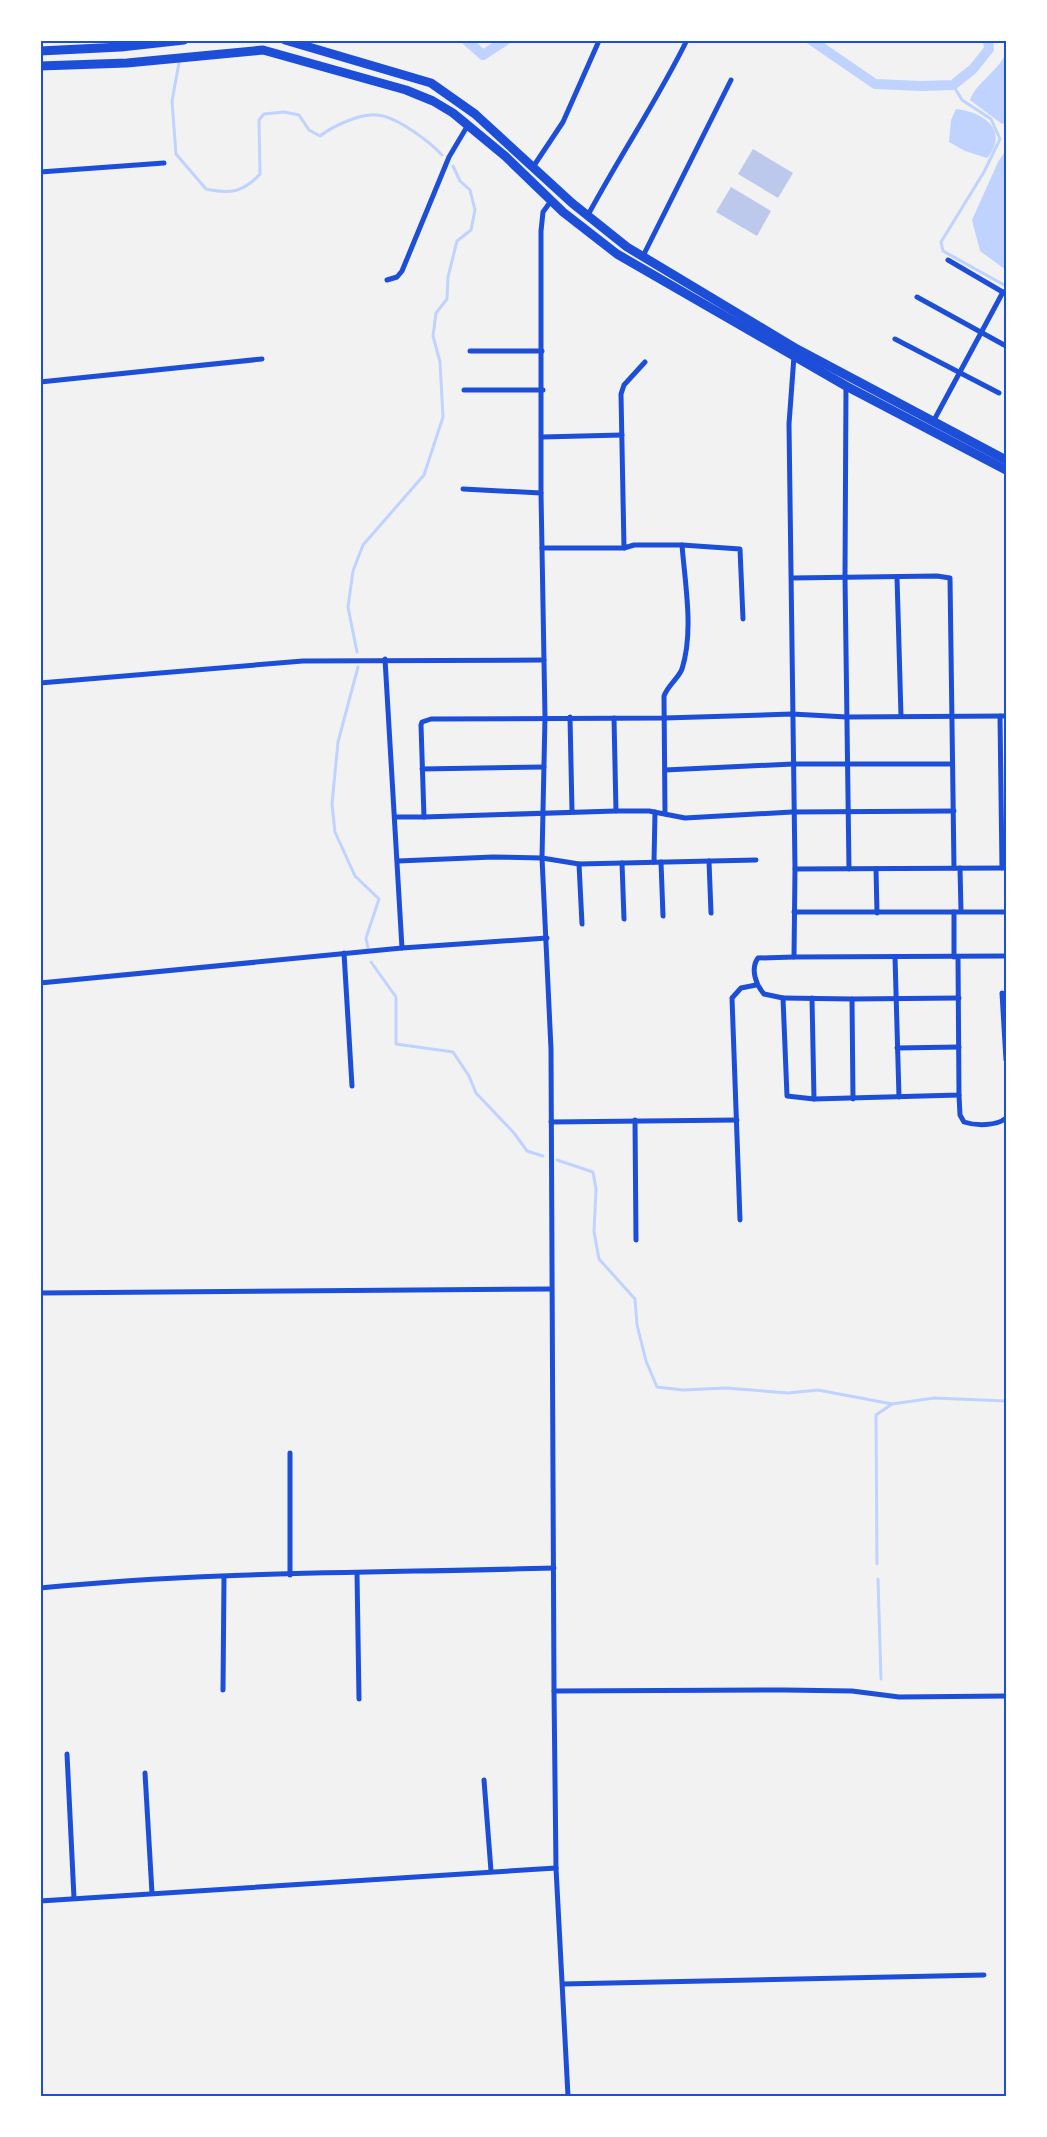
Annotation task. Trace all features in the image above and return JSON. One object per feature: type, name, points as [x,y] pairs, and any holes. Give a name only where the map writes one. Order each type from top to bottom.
[{"type":"highway","points":[[40,51],[121,47],[184,40]]},
{"type":"highway","points":[[285,40],[431,83],[475,114],[606,232],[797,348],[1006,460]]},
{"type":"highway","points":[[121,47],[127,63]]},
{"type":"highway","points":[[40,66],[127,63],[263,50],[434,100],[505,156],[551,201],[617,254],[846,386],[1006,470]]},
{"type":"street","points":[[587,217],[625,148],[668,79],[687,40]]},
{"type":"street","points":[[533,167],[563,122],[598,43]]},
{"type":"street","points":[[643,256],[731,80]]},
{"type":"street","points":[[387,280],[397,277],[402,271],[449,157],[468,125]]},
{"type":"street","points":[[40,172],[164,163]]},
{"type":"street","points":[[551,201],[543,212],[542,220],[541,493],[545,717],[542,858],[548,938],[551,1122],[556,1868],[568,2097]]},
{"type":"street","points":[[933,422],[981,332],[1005,293],[948,260]]},
{"type":"street","points":[[917,297],[1006,346]]},
{"type":"street","points":[[895,339],[999,393]]},
{"type":"street","points":[[470,351],[542,351]]},
{"type":"street","points":[[794,356],[789,424],[792,578],[792,812],[795,869],[794,957]]},
{"type":"street","points":[[40,382],[262,359]]},
{"type":"street","points":[[624,548],[621,394],[624,385],[645,362]]},
{"type":"street","points":[[846,386],[845,577],[849,869]]},
{"type":"street","points":[[464,390],[543,390]]},
{"type":"street","points":[[542,437],[622,435]]},
{"type":"street","points":[[463,489],[541,493]]},
{"type":"street","points":[[665,814],[664,696],[667,687],[681,672],[686,643],[682,545]]},
{"type":"street","points":[[542,548],[682,545],[740,549],[743,619]]},
{"type":"street","points":[[792,578],[943,576],[950,579],[952,764],[958,911],[956,957],[959,998],[960,1115],[964,1122],[985,1124],[1006,1118]]},
{"type":"street","points":[[897,577],[901,716]]},
{"type":"street","points":[[386,659],[402,948]]},
{"type":"street","points":[[40,683],[303,661],[544,660]]},
{"type":"street","points":[[424,817],[422,722],[545,717],[665,718],[792,714],[847,717],[1003,716],[1004,868],[795,869]]},
{"type":"street","points":[[570,717],[572,812]]},
{"type":"street","points":[[614,718],[616,811]]},
{"type":"street","points":[[665,770],[793,764],[952,764]]},
{"type":"street","points":[[422,769],[544,767]]},
{"type":"street","points":[[395,817],[616,811],[655,812],[685,818],[792,812],[954,811]]},
{"type":"street","points":[[655,812],[663,916]]},
{"type":"street","points":[[398,861],[542,858],[579,864],[756,860]]},
{"type":"street","points":[[709,861],[711,913]]},
{"type":"street","points":[[622,863],[624,920]]},
{"type":"street","points":[[579,864],[582,924]]},
{"type":"street","points":[[876,869],[877,913]]},
{"type":"street","points":[[794,912],[1006,912]]},
{"type":"street","points":[[40,983],[344,953],[548,938]]},
{"type":"street","points":[[344,953],[352,1086]]},
{"type":"street","points":[[756,986],[755,962],[758,958],[1006,956]]},
{"type":"street","points":[[895,957],[899,1097]]},
{"type":"street","points":[[740,1220],[732,998],[741,988],[756,986],[768,996],[783,998],[959,998]]},
{"type":"street","points":[[1002,993],[1006,1060]]},
{"type":"street","points":[[783,998],[786,1094],[790,1098],[853,1099],[959,1095]]},
{"type":"street","points":[[812,998],[814,1099]]},
{"type":"street","points":[[852,999],[853,1099]]},
{"type":"street","points":[[897,1048],[959,1047]]},
{"type":"street","points":[[635,1120],[636,1240]]},
{"type":"street","points":[[551,1122],[737,1120]]},
{"type":"street","points":[[40,1293],[551,1289]]},
{"type":"street","points":[[290,1453],[290,1575]]},
{"type":"street","points":[[40,1588],[100,1582],[224,1577],[554,1568]]},
{"type":"street","points":[[357,1573],[359,1699]]},
{"type":"street","points":[[223,1690],[224,1577]]},
{"type":"street","points":[[554,1691],[785,1690],[863,1692],[899,1697],[1006,1696]]},
{"type":"street","points":[[67,1754],[74,1898]]},
{"type":"street","points":[[145,1773],[152,1893]]},
{"type":"street","points":[[484,1780],[491,1871]]},
{"type":"street","points":[[40,1901],[556,1868]]},
{"type":"street","points":[[563,1984],[984,1975]]},
{"type":"water","points":[[1006,52],[1006,123],[1002,124],[970,100]]},
{"type":"water","points":[[956,109],[975,114],[990,124],[996,139],[987,158],[965,151],[949,142],[951,120]]},
{"type":"water","points":[[1006,150],[1006,270],[980,251],[972,220],[998,162]]},
{"type":"building","points":[[753,149],[793,173],[778,198],[738,174]]},
{"type":"building","points":[[731,187],[771,211],[757,236],[716,212]]},
{"type":"waterway","points":[[466,40],[483,55],[506,40]]},
{"type":"waterway","points":[[811,40],[875,84],[921,86],[953,85],[973,69],[989,49],[988,40]]},
{"type":"waterway","points":[[179,63],[172,101],[176,154],[206,189],[235,190],[248,185],[260,174],[259,120],[264,114],[284,112],[299,115],[309,130],[320,136],[355,118],[370,115],[385,116],[412,131],[442,155]]},
{"type":"waterway","points":[[953,85],[962,100],[991,119],[1000,139],[984,172],[941,242],[943,251],[1006,286]]},
{"type":"waterway","points":[[357,652],[348,607],[353,571],[363,545],[424,475],[443,417],[440,362],[433,336],[436,313],[447,299],[448,277],[457,241],[471,230],[475,210],[470,190],[460,181],[453,166]]},
{"type":"waterway","points":[[358,667],[338,742],[332,804],[335,832],[355,876],[379,899],[366,938],[368,948]]},
{"type":"waterway","points":[[371,962],[396,997],[396,1044],[453,1052],[469,1076],[476,1093],[514,1133],[527,1151],[543,1156]]},
{"type":"waterway","points":[[557,1160],[593,1172],[596,1189],[594,1232],[599,1259],[635,1299],[637,1325],[646,1361],[657,1387],[683,1390],[726,1388],[788,1393],[818,1390],[892,1404]]},
{"type":"waterway","points":[[877,1564],[876,1415],[892,1404],[934,1398],[1006,1401]]},
{"type":"waterway","points":[[878,1579],[881,1679]]}]
